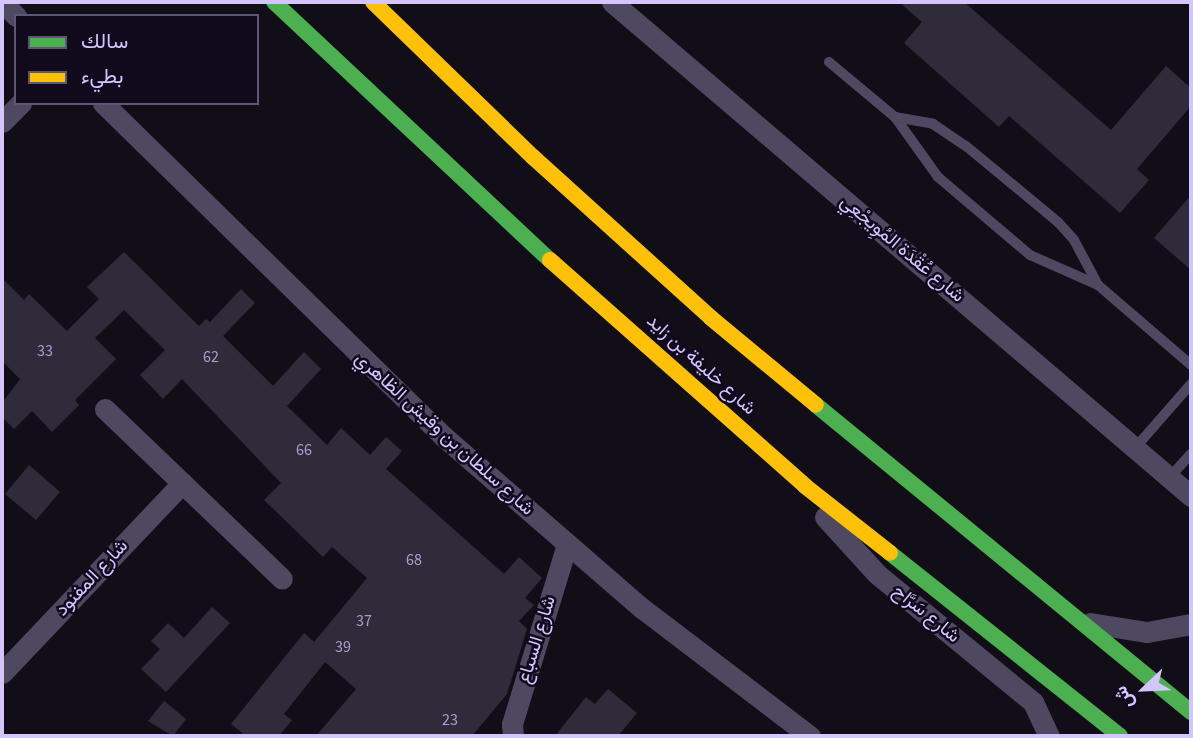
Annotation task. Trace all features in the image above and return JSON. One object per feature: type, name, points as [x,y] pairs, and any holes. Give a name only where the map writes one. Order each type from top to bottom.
[{"type":"highway","name":"شارع خليفة بن زايد","points":[[274,2],[489,205],[805,486],[1120,736]]},
{"type":"highway","points":[[373,2],[533,157],[711,318],[1191,712]]},
{"type":"street","name":"شارع عُقْدَة المُوِيجْعِي","points":[[612,2],[1191,496]]},
{"type":"street","points":[[2,122],[19,105]]},
{"type":"street","name":"شارع سلطان بن وقيش الظاهري","points":[[105,105],[336,335],[567,544],[687,645],[810,736]]},
{"type":"street","points":[[104,409],[282,579]]},
{"type":"street","name":"شارع المفنود","points":[[2,673],[182,483]]},
{"type":"street","name":"شارع سَرَّاح","points":[[805,486],[863,561],[1033,702],[1049,736]]},
{"type":"street","name":"شارع السباع","points":[[513,736],[512,724],[567,544]]},
{"type":"street","points":[[1080,621],[1147,632],[1191,624]]},
{"type":"lane","points":[[829,62],[895,117],[929,168],[1030,255],[1098,285],[1191,364]]},
{"type":"lane","points":[[895,117],[933,124],[967,146],[1058,222],[1074,240],[1098,285]]},
{"type":"lane","points":[[1135,448],[1191,384]]},
{"type":"lane","points":[[1170,477],[1191,454]]},
{"type":"building","points":[[899,2],[964,2],[1111,130],[1166,66],[1191,88],[1191,106],[1137,169],[1149,180],[1120,213],[1009,116],[999,127],[904,43],[922,22]]},
{"type":"building","points":[[1191,195],[1191,270],[1154,238]]},
{"type":"building","points":[[124,252],[199,326],[206,319],[210,322],[241,289],[255,303],[223,336],[273,386],[304,352],[321,369],[287,406],[327,445],[341,428],[370,455],[386,437],[402,451],[386,469],[504,574],[519,557],[542,578],[525,598],[534,605],[519,621],[527,629],[507,694],[472,736],[316,736],[356,689],[325,662],[284,714],[292,720],[279,736],[246,736],[231,724],[304,633],[314,642],[367,578],[332,547],[323,557],[264,500],[281,483],[182,379],[163,399],[140,375],[165,350],[124,310],[95,338],[116,359],[75,400],[79,405],[52,432],[32,411],[14,429],[2,417],[2,403],[20,379],[2,361],[2,278],[24,300],[29,294],[67,331],[99,299],[87,287]]},
{"type":"building","points":[[29,465],[60,492],[36,520],[5,494]]},
{"type":"building","points":[[212,607],[230,623],[166,692],[141,669],[160,649],[151,641],[168,623],[184,638]]},
{"type":"building","points":[[608,689],[637,713],[618,736],[555,736],[586,697],[595,704]]},
{"type":"building","points":[[164,701],[186,719],[173,736],[148,721]]},
{"type":"traffic: fast","points":[[274,2],[550,260]]},
{"type":"traffic: fast","points":[[816,405],[1191,712]]},
{"type":"traffic: fast","points":[[890,553],[1120,736]]},
{"type":"traffic: slow","points":[[373,2],[533,157],[711,318],[816,405]]},
{"type":"traffic: slow","points":[[550,260],[805,486],[890,553]]}]
